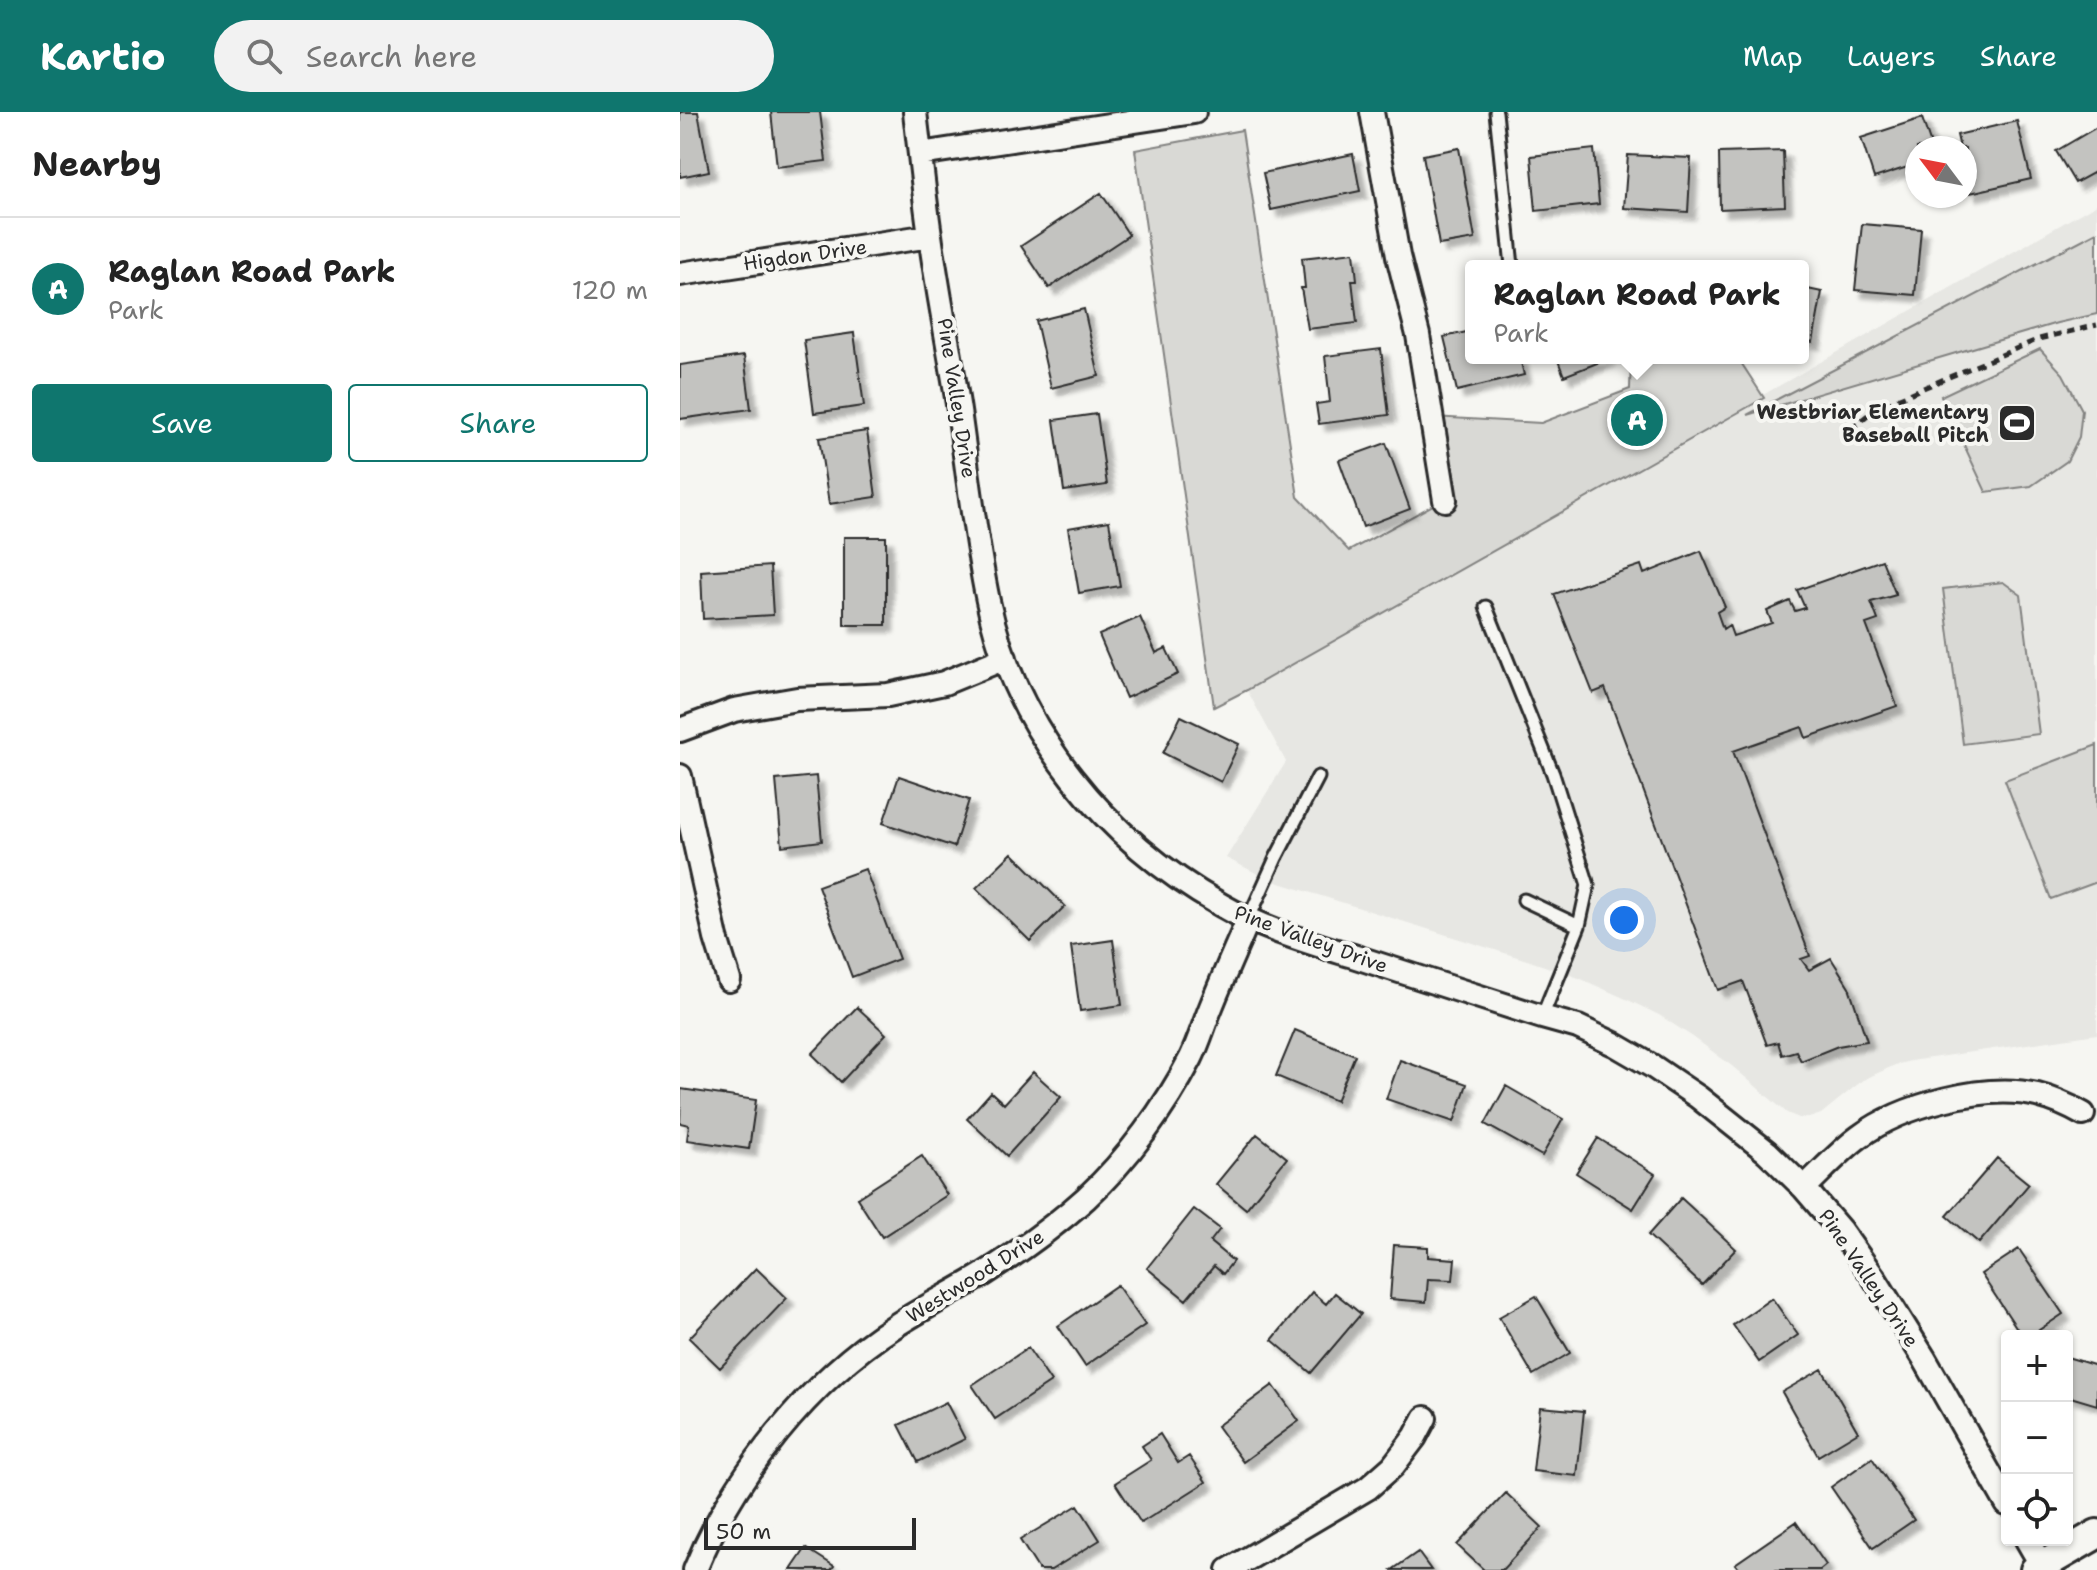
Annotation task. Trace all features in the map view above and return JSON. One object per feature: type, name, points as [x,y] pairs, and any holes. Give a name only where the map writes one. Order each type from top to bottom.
[{"type":"street","name":"Pine Valley Drive","points":[[915,112],[930,236],[988,602],[1005,658],[1028,710],[1057,758],[1091,802],[1130,841],[1174,877],[1223,907],[1301,939],[1578,1027],[1652,1066],[1698,1097],[1767,1152],[1841,1231],[1924,1358],[2001,1493]]},
{"type":"street","points":[[920,154],[1194,112]]},
{"type":"street","points":[[1372,112],[1398,256],[1418,335],[1445,500]]},
{"type":"street","name":"Higdon Drive","points":[[680,274],[930,236]]},
{"type":"street","points":[[680,730],[734,710],[797,699],[888,695],[944,683],[1005,658]]},
{"type":"street","points":[[680,776],[716,938],[729,980]]},
{"type":"street","name":"Westwood Drive","points":[[695,1570],[730,1500],[760,1455],[799,1408],[846,1363],[894,1327],[1038,1239],[1088,1196],[1129,1151],[1163,1104],[1191,1057],[1249,918]]},
{"type":"street","points":[[1804,1188],[1859,1137],[1889,1118],[1925,1104],[2004,1091],[2036,1095],[2068,1105],[2083,1114]]},
{"type":"street","points":[[1229,1570],[1368,1488],[1393,1466],[1425,1418]]},
{"type":"street","points":[[2029,1546],[2038,1568],[2097,1534]]},
{"type":"lane","points":[[1496,112],[1511,260]]},
{"type":"lane","points":[[1486,607],[1553,774],[1588,885],[1579,926],[1542,1017]]},
{"type":"lane","points":[[1249,918],[1318,777]]},
{"type":"lane","points":[[1524,900],[1579,926]]},
{"type":"path","points":[[1851,429],[1876,408],[2039,339],[2097,325]]},
{"type":"shaded area","points":[[1242,130],[1298,497],[1349,551],[1444,499],[1433,417],[1541,423],[1630,389],[1631,364],[1742,364],[1764,398],[1214,707],[1135,150]]},
{"type":"shaded area","points":[[2097,204],[2097,1034],[1895,1065],[1863,1080],[1821,1114],[1799,1118],[1787,1113],[1693,1037],[1626,999],[1527,960],[1270,880],[1226,858],[1286,762],[1247,690]]},
{"type":"shaded area","points":[[2097,232],[2097,314],[2057,323],[1747,415]]},
{"type":"shaded area","name":"Westbriar Elementary Baseball Pitch","points":[[2040,349],[2063,374],[2082,410],[2079,437],[2067,461],[2031,486],[1986,492],[1941,396]]},
{"type":"shaded area","points":[[2003,582],[2021,595],[2039,734],[1963,744],[1943,589]]},
{"type":"shaded area","points":[[2097,745],[2097,882],[2051,899],[2005,780]]},
{"type":"building","points":[[680,112],[698,112],[709,171],[680,177]]},
{"type":"building","points":[[771,112],[820,112],[826,161],[777,167]]},
{"type":"building","points":[[1922,118],[1928,136],[1905,136],[1905,168],[1874,178],[1861,138]]},
{"type":"building","points":[[2017,121],[2031,179],[1977,191],[1977,136],[1957,135]]},
{"type":"building","points":[[2097,127],[2097,171],[2075,183],[2056,151]]},
{"type":"building","points":[[1459,148],[1475,239],[1439,245],[1423,155]]},
{"type":"building","points":[[1594,149],[1599,204],[1536,211],[1531,156]]},
{"type":"building","points":[[1783,151],[1785,206],[1720,209],[1719,153]]},
{"type":"building","points":[[1353,154],[1360,191],[1271,210],[1263,173]]},
{"type":"building","points":[[1628,155],[1691,158],[1688,212],[1624,208]]},
{"type":"building","points":[[1101,193],[1129,235],[1049,288],[1021,246]]},
{"type":"building","points":[[1862,224],[1921,229],[1915,295],[1855,290]]},
{"type":"building","points":[[1354,252],[1357,280],[1352,280],[1357,323],[1308,329],[1301,288],[1305,288],[1302,258]]},
{"type":"building","points":[[1809,289],[1822,292],[1813,342],[1809,341]]},
{"type":"building","points":[[1084,309],[1099,376],[1051,388],[1036,321]]},
{"type":"building","points":[[1465,332],[1465,364],[1521,364],[1524,375],[1457,391],[1444,337]]},
{"type":"building","points":[[854,333],[864,406],[814,413],[804,340]]},
{"type":"building","points":[[1381,349],[1389,415],[1319,424],[1316,404],[1330,402],[1325,356]]},
{"type":"building","points":[[744,356],[751,409],[680,419],[680,365]]},
{"type":"building","points":[[1559,364],[1595,364],[1564,376]]},
{"type":"building","points":[[1097,414],[1107,485],[1064,491],[1054,420]]},
{"type":"building","points":[[867,431],[876,497],[829,504],[819,438]]},
{"type":"building","points":[[1386,443],[1410,509],[1363,527],[1339,460]]},
{"type":"building","points":[[1109,521],[1120,586],[1079,593],[1068,528]]},
{"type":"building","points":[[844,537],[886,537],[886,625],[844,625]]},
{"type":"building","points":[[1701,551],[1725,607],[1717,612],[1723,629],[1729,625],[1733,636],[1772,623],[1767,611],[1790,601],[1795,611],[1805,608],[1797,590],[1882,560],[1896,595],[1871,602],[1878,620],[1866,624],[1897,706],[1806,738],[1802,727],[1733,751],[1810,956],[1801,959],[1809,970],[1831,958],[1849,987],[1867,1041],[1838,1046],[1801,1061],[1796,1051],[1782,1055],[1778,1042],[1767,1045],[1743,981],[1718,990],[1605,688],[1593,693],[1554,594],[1641,565],[1644,574]]},
{"type":"building","points":[[770,566],[773,615],[703,619],[701,571]]},
{"type":"building","points":[[1140,617],[1156,653],[1166,648],[1178,674],[1126,698],[1099,635]]},
{"type":"building","points":[[1181,716],[1239,744],[1221,782],[1163,753]]},
{"type":"building","points":[[816,776],[822,841],[782,846],[776,780]]},
{"type":"building","points":[[899,776],[969,800],[954,847],[883,823]]},
{"type":"building","points":[[1012,853],[1065,906],[1030,941],[976,888]]},
{"type":"building","points":[[865,869],[899,959],[852,977],[818,886]]},
{"type":"building","points":[[1113,940],[1122,1005],[1080,1011],[1071,946]]},
{"type":"building","points":[[857,1007],[886,1034],[841,1082],[812,1054]]},
{"type":"building","points":[[1295,1030],[1355,1055],[1336,1101],[1276,1076]]},
{"type":"building","points":[[1400,1060],[1467,1084],[1454,1122],[1386,1099]]},
{"type":"building","points":[[1033,1072],[1061,1097],[1007,1156],[967,1119],[991,1092],[1004,1104]]},
{"type":"building","points":[[1506,1086],[1563,1119],[1542,1156],[1485,1124]]},
{"type":"building","points":[[681,1089],[756,1100],[749,1149],[687,1140],[689,1125],[680,1123]]},
{"type":"building","points":[[1257,1134],[1287,1158],[1246,1209],[1216,1184]]},
{"type":"building","points":[[1598,1138],[1655,1174],[1633,1209],[1576,1173]]},
{"type":"building","points":[[922,1156],[947,1195],[882,1237],[857,1198]]},
{"type":"building","points":[[1997,1158],[2029,1184],[1979,1243],[1947,1216]]},
{"type":"building","points":[[1681,1198],[1736,1249],[1702,1285],[1648,1235]]},
{"type":"building","points":[[1194,1209],[1220,1229],[1210,1242],[1233,1261],[1223,1274],[1214,1266],[1186,1300],[1147,1268]]},
{"type":"building","points":[[1394,1245],[1428,1247],[1428,1257],[1455,1259],[1453,1280],[1428,1279],[1426,1302],[1390,1299]]},
{"type":"building","points":[[2019,1249],[2063,1314],[2039,1330],[2018,1330],[1981,1274]]},
{"type":"building","points":[[756,1268],[787,1298],[720,1368],[689,1338]]},
{"type":"building","points":[[1117,1285],[1145,1325],[1085,1366],[1058,1326]]},
{"type":"building","points":[[1312,1292],[1326,1304],[1335,1293],[1361,1314],[1311,1373],[1272,1340]]},
{"type":"building","points":[[1536,1296],[1570,1353],[1533,1375],[1499,1317]]},
{"type":"building","points":[[1772,1298],[1798,1335],[1759,1362],[1733,1325]]},
{"type":"building","points":[[1028,1348],[1051,1382],[995,1419],[972,1385]]},
{"type":"building","points":[[2073,1359],[2097,1366],[2097,1405],[2073,1398]]},
{"type":"building","points":[[1822,1369],[1858,1432],[1818,1456],[1782,1392]]},
{"type":"building","points":[[1273,1385],[1299,1421],[1243,1462],[1217,1426]]},
{"type":"building","points":[[946,1402],[965,1439],[918,1462],[899,1425]]},
{"type":"building","points":[[1540,1407],[1584,1411],[1577,1476],[1533,1471]]},
{"type":"building","points":[[1160,1434],[1178,1463],[1189,1456],[1206,1482],[1141,1523],[1115,1483],[1151,1460],[1142,1446]]},
{"type":"building","points":[[1872,1458],[1914,1520],[1873,1548],[1831,1487]]},
{"type":"building","points":[[1506,1493],[1542,1527],[1502,1570],[1484,1570],[1457,1545]]},
{"type":"building","points":[[1078,1505],[1100,1540],[1051,1570],[1039,1570],[1020,1540]]},
{"type":"building","points":[[1796,1522],[1826,1565],[1820,1570],[1740,1570],[1735,1564]]},
{"type":"building","points":[[806,1548],[834,1566],[831,1570],[791,1570]]},
{"type":"building","points":[[1418,1552],[1431,1570],[1392,1570]]},
{"type":"place","name":"Raglan Road Park","points":[[1637,420]]},
{"type":"place","name":"Westbriar Elementary Baseball Pitch","points":[[2017,423]]}]
